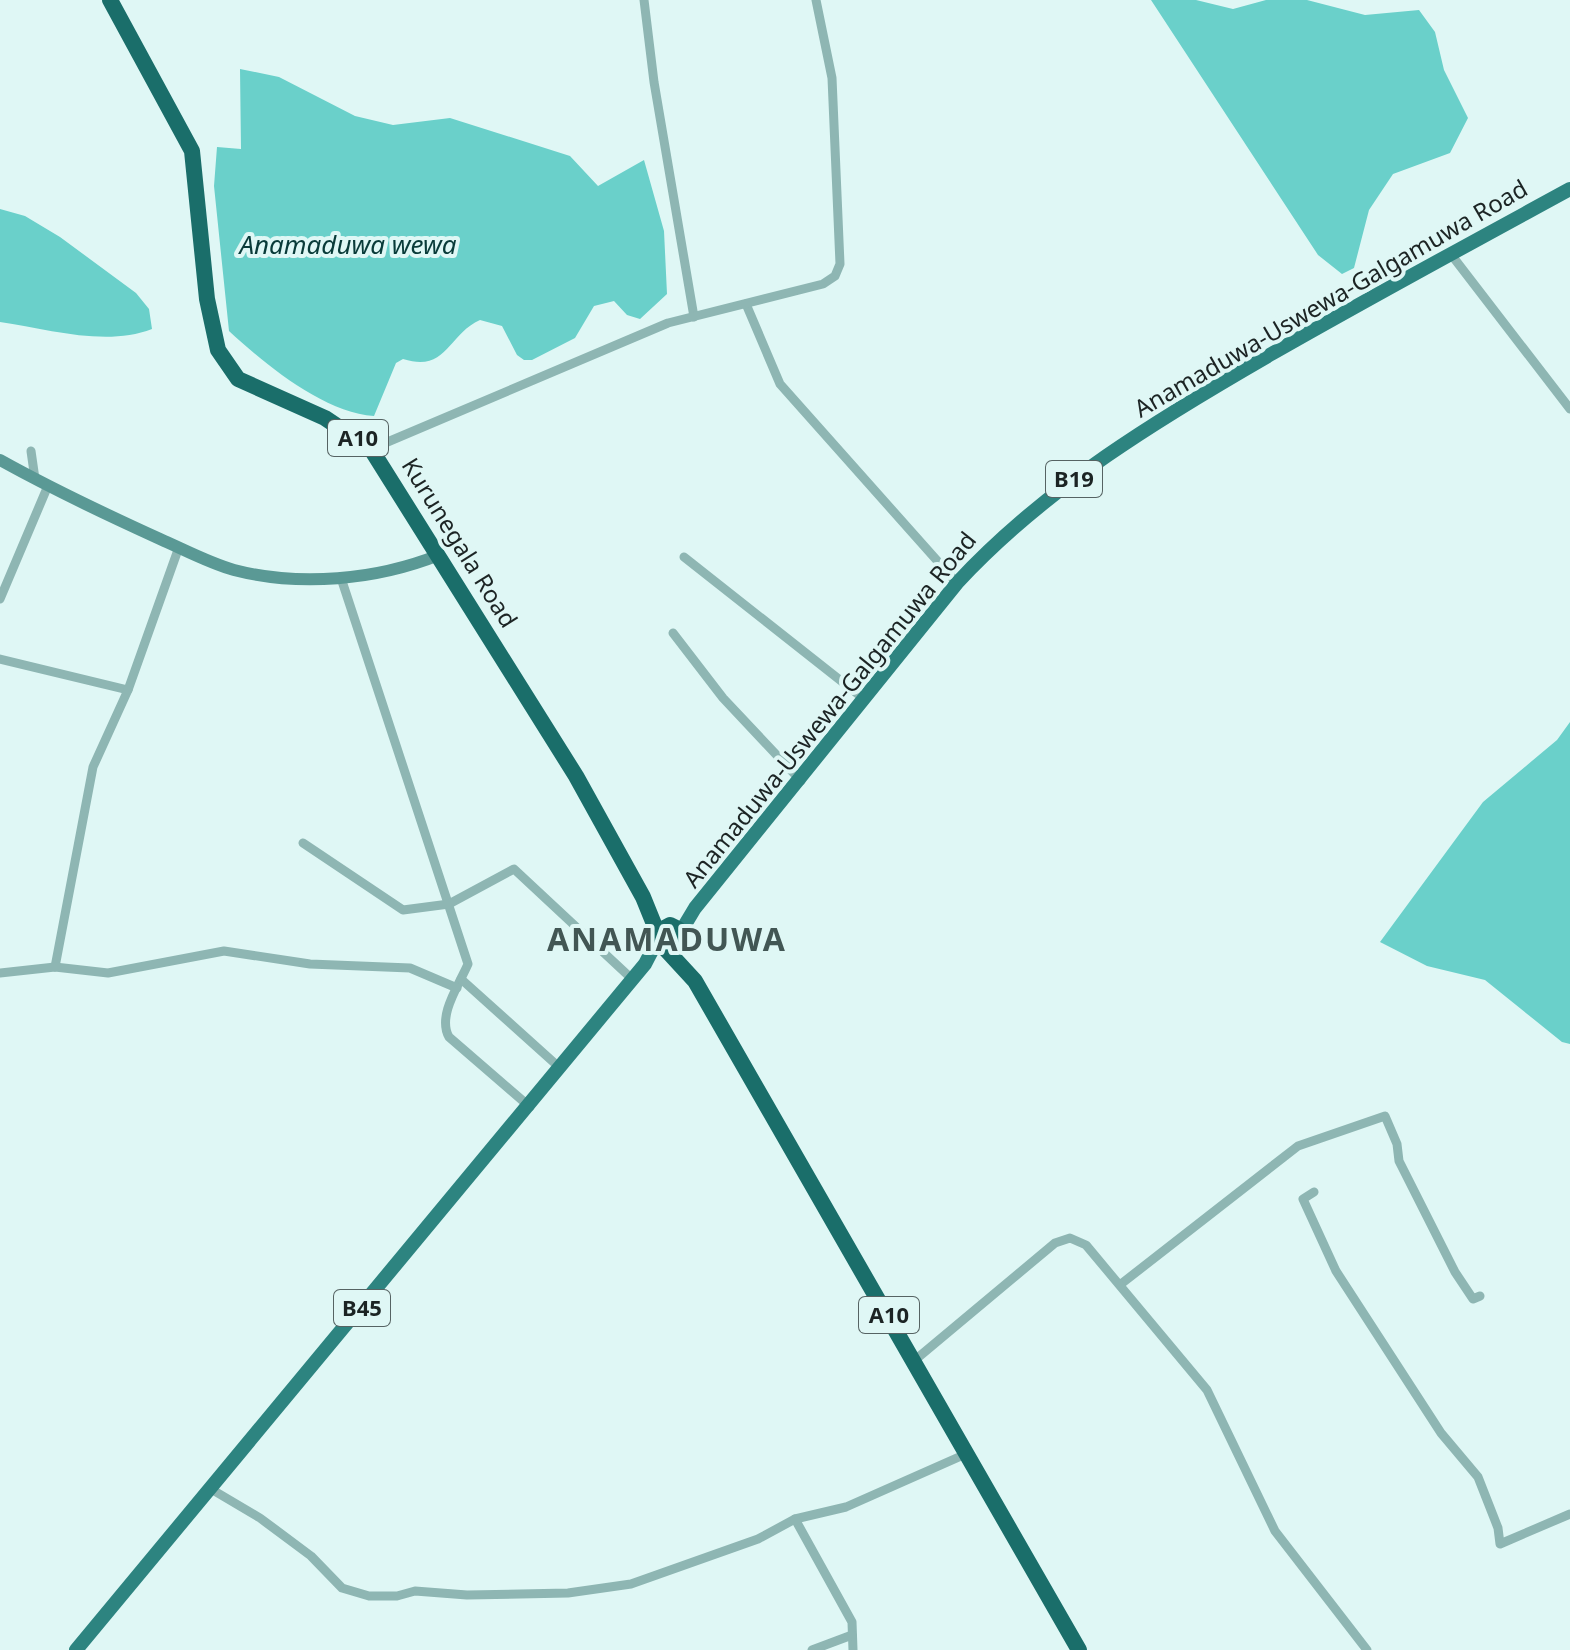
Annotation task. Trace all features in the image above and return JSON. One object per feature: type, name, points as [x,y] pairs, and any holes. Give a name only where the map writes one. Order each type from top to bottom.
[{"type":"highway","name":"Kurunegala Road","points":[[110,0],[192,151],[207,299],[218,350],[238,379],[325,418],[371,449],[576,776],[643,897],[669,936]]},
{"type":"highway","name":"A10","points":[[669,936],[1079,1650]]},
{"type":"main road","name":"Anamaduwa-Uswewa-Galgamuwa Road","points":[[669,936],[801,781],[957,583],[990,548],[1043,502],[1136,435],[1205,391],[1570,189]]},
{"type":"main road","name":"B45","points":[[76,1650],[669,936]]},
{"type":"street","points":[[644,0],[654,82],[694,317]]},
{"type":"street","points":[[371,449],[668,323],[823,284],[835,276],[840,264],[832,78],[816,0]]},
{"type":"street","points":[[1450,253],[1570,409]]},
{"type":"street","points":[[746,304],[780,384],[957,583]]},
{"type":"street","points":[[31,451],[35,479]]},
{"type":"street","points":[[0,460],[47,488],[233,570],[305,579],[341,578],[406,568],[439,555]]},
{"type":"street","points":[[0,599],[47,488]]},
{"type":"street","points":[[55,967],[93,767],[128,690],[179,547]]},
{"type":"street","points":[[684,557],[864,699]]},
{"type":"street","points":[[341,578],[468,964],[446,1015],[444,1028],[449,1037],[530,1107]]},
{"type":"street","points":[[673,633],[723,698],[801,781]]},
{"type":"street","points":[[0,659],[128,690]]},
{"type":"street","points":[[303,843],[403,910],[449,904],[514,869],[632,979]]},
{"type":"street","points":[[0,973],[55,967],[108,973],[224,951],[310,964],[410,968],[459,984],[560,1068]]},
{"type":"street","points":[[1121,1284],[1298,1146],[1385,1116],[1397,1144],[1399,1161],[1455,1272],[1473,1299],[1480,1296]]},
{"type":"street","points":[[1314,1192],[1303,1199],[1336,1271],[1441,1433],[1478,1477],[1498,1528],[1500,1544],[1570,1514]]},
{"type":"street","points":[[915,1360],[1055,1243],[1070,1238],[1086,1245],[1207,1390],[1275,1531],[1367,1650]]},
{"type":"street","points":[[211,1489],[260,1518],[311,1556],[342,1588],[369,1596],[397,1596],[415,1591],[467,1595],[568,1593],[631,1584],[758,1539],[795,1519],[846,1507],[968,1453]]},
{"type":"street","points":[[795,1519],[852,1622],[853,1650]]},
{"type":"street","points":[[812,1650],[852,1635]]},
{"type":"water","points":[[1151,0],[1196,0],[1233,9],[1266,0],[1307,0],[1365,15],[1419,10],[1435,32],[1444,70],[1468,118],[1450,153],[1393,174],[1369,210],[1354,268],[1342,274],[1318,255]]},
{"type":"water","name":"Anamaduwa wewa","points":[[240,69],[279,77],[355,116],[393,125],[450,118],[570,156],[598,186],[644,160],[664,231],[667,294],[640,319],[627,315],[614,301],[594,306],[575,338],[532,360],[524,360],[517,355],[502,326],[480,320],[460,334],[438,357],[418,362],[403,359],[396,363],[374,416],[355,413],[316,396],[278,372],[229,331],[214,186],[217,147],[241,149]]},
{"type":"water","points":[[0,209],[25,216],[60,237],[136,293],[149,309],[152,329],[134,334],[96,337],[0,322]]},
{"type":"water","points":[[1570,722],[1570,1044],[1562,1042],[1485,980],[1427,966],[1380,942],[1483,802],[1557,740]]},
{"type":"district","name":"ANAMADUWA","points":[[667,940]]}]
